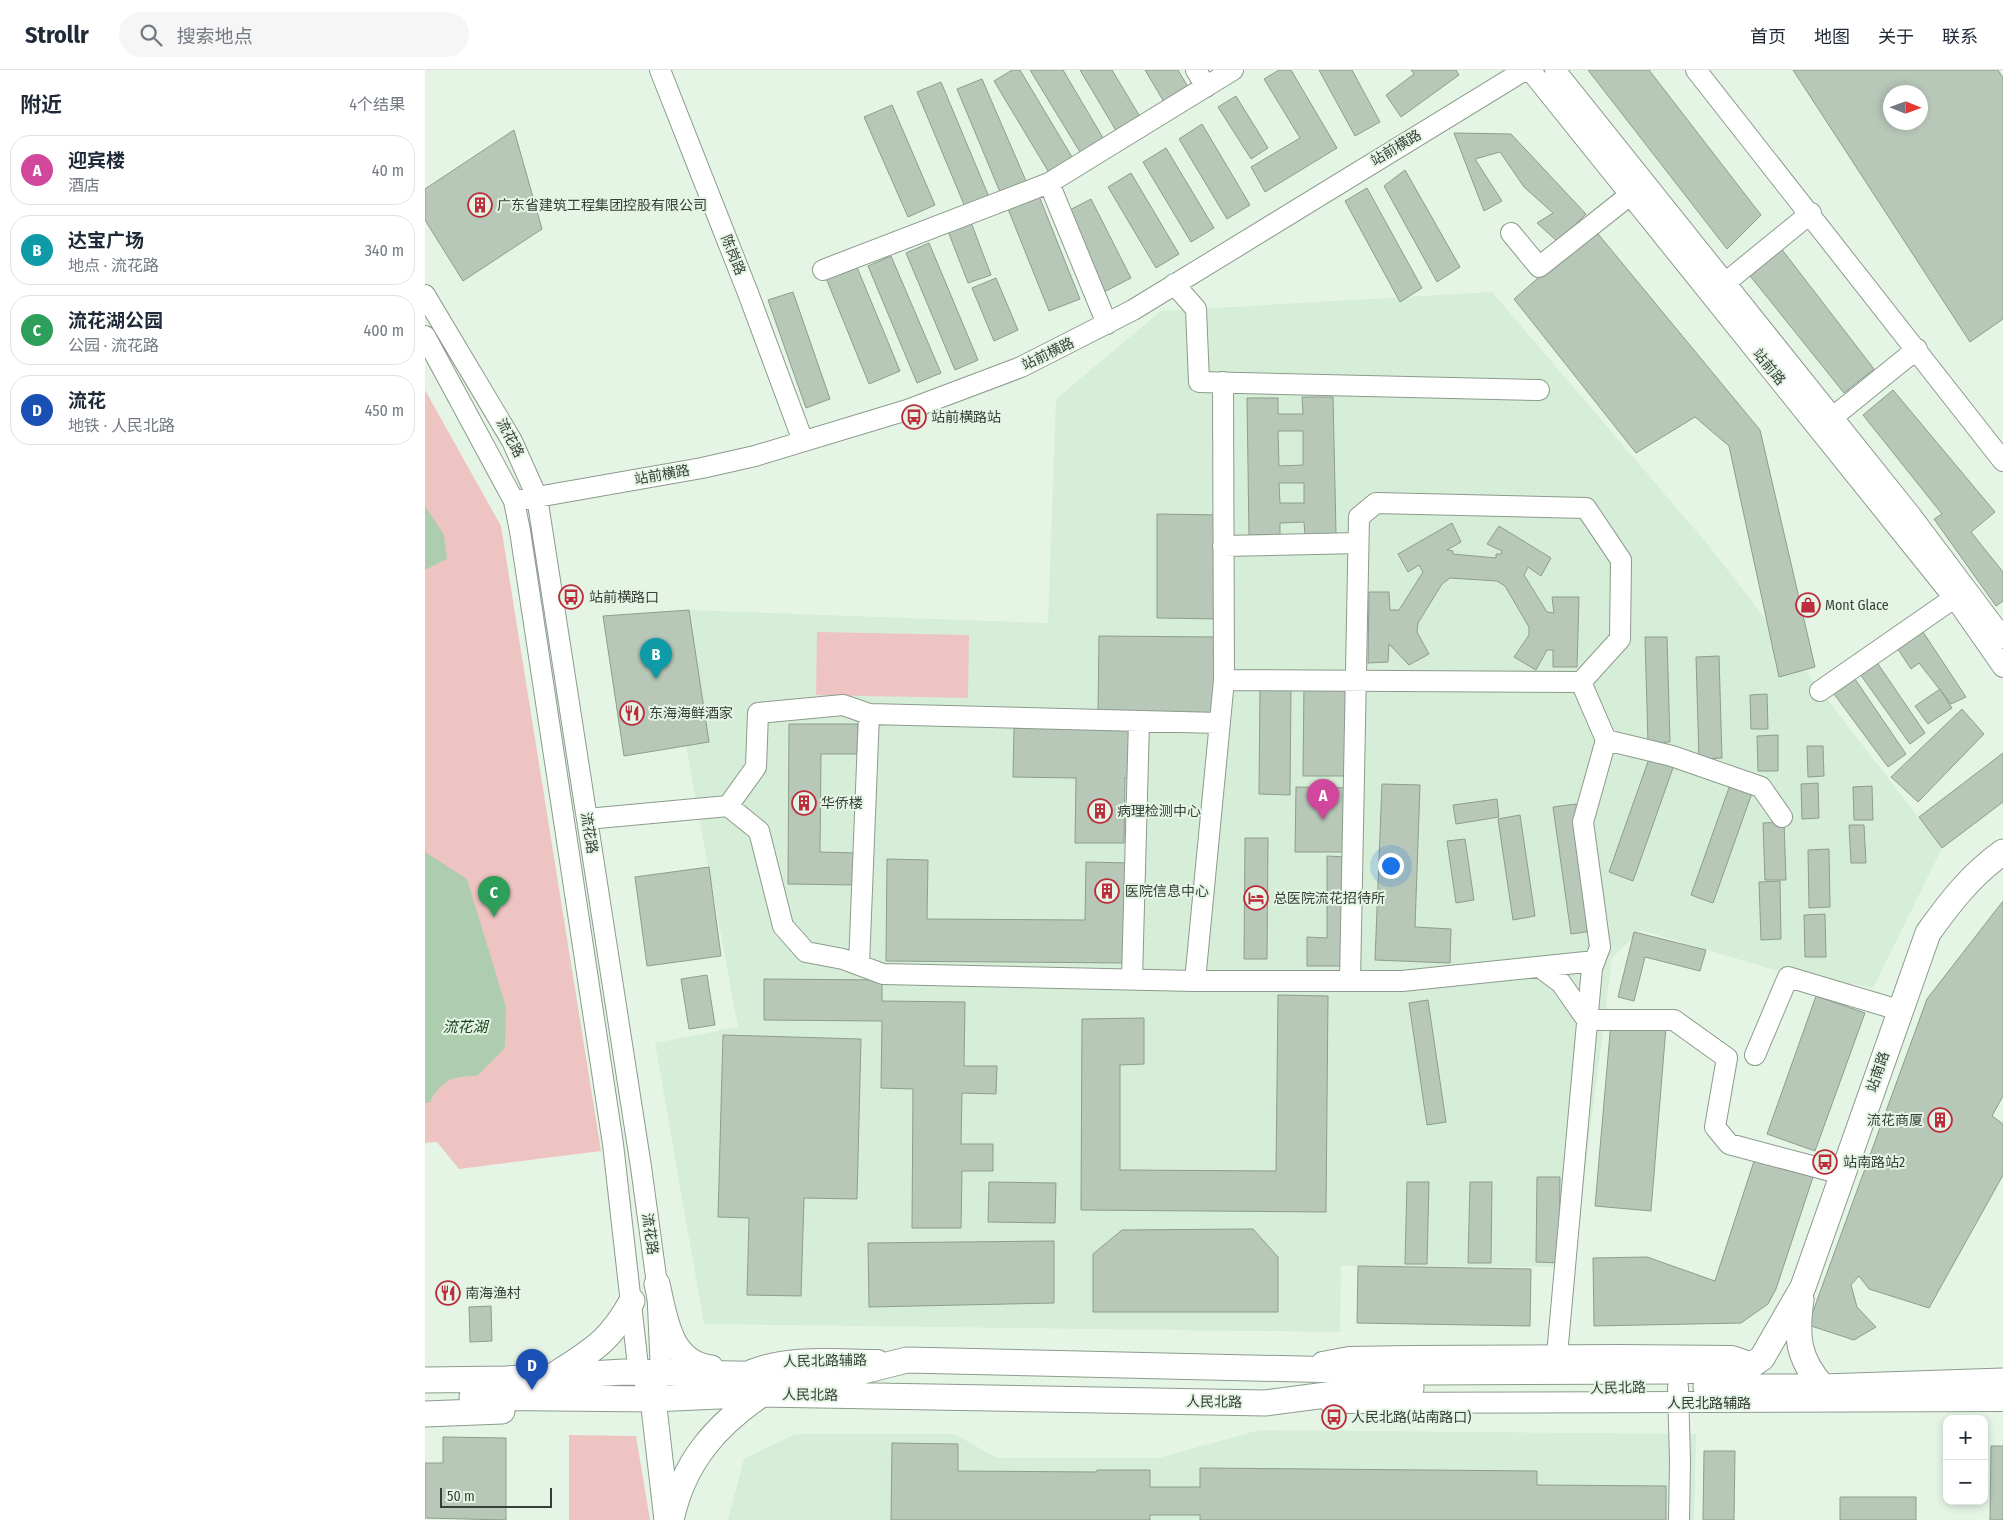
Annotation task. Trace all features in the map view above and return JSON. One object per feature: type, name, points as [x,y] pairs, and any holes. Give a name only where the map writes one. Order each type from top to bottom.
[{"type":"main road","name":"站南路","points":[[1755,1364],[1776,1337],[1803,1287],[1899,1010],[1928,934],[1962,887],[1984,866],[2003,852]]},
{"type":"main road","points":[[657,1284],[674,1345],[683,1357],[704,1367],[745,1372]]},
{"type":"main road","points":[[1803,1287],[1798,1339],[1806,1365],[1823,1387]]},
{"type":"main road","points":[[425,1414],[499,1412],[518,1409],[555,1386],[606,1340],[619,1325],[632,1301]]},
{"type":"main road","name":"人民北路","points":[[425,1397],[555,1386],[591,1373],[745,1372],[798,1374],[859,1372],[907,1360],[1428,1372],[1580,1364],[1733,1371],[1755,1364]]},
{"type":"main road","points":[[425,1364],[511,1364],[555,1386]]},
{"type":"main road","points":[[591,1373],[592,1398]]},
{"type":"main road","name":"人民北路","points":[[425,1380],[555,1386],[592,1398],[653,1399],[762,1394],[1265,1403],[1379,1388],[1678,1395],[1823,1387],[1947,1392],[2003,1381]]},
{"type":"main road","points":[[671,1520],[685,1478],[699,1454],[733,1414],[762,1394]]},
{"type":"main road","name":"流花路","points":[[653,1399],[667,1520]]},
{"type":"street","name":"陈岗路","points":[[660,70],[748,293],[803,442]]},
{"type":"street","points":[[823,270],[1049,183],[1201,78],[1233,70]]},
{"type":"street","name":"站前横路","points":[[514,501],[702,468],[755,456],[907,410],[992,379],[1055,352],[1107,324],[1525,70]]},
{"type":"street","name":"站前路","points":[[1530,70],[1954,598],[2003,667]]},
{"type":"street","name":"站前路","points":[[1555,70],[1833,417],[1951,567],[2003,638]]},
{"type":"street","points":[[1696,70],[1811,213],[2003,461]]},
{"type":"street","points":[[1049,183],[1107,324]]},
{"type":"street","points":[[1511,233],[1539,267],[1631,196]]},
{"type":"street","points":[[1725,283],[1811,213]]},
{"type":"street","points":[[1174,284],[1196,309],[1199,382],[1539,390]]},
{"type":"street","name":"流花路","points":[[425,295],[512,440],[537,497],[657,1284],[650,1372]]},
{"type":"street","name":"流花路","points":[[425,336],[514,501],[613,1144],[632,1301],[650,1372],[653,1399]]},
{"type":"street","points":[[1833,417],[1917,350]]},
{"type":"street","points":[[1195,981],[1224,680],[1223,382]]},
{"type":"street","points":[[1224,680],[1356,680],[1581,682],[1620,638],[1621,560],[1586,508],[1377,502],[1359,516],[1358,543],[1356,680],[1350,981]]},
{"type":"street","points":[[1223,546],[1358,543]]},
{"type":"street","points":[[1820,691],[1954,598]]},
{"type":"street","points":[[1557,1355],[1592,968],[1600,947],[1583,822],[1606,740],[1581,682]]},
{"type":"street","points":[[728,806],[756,767],[758,713],[843,705],[869,714],[1219,724]]},
{"type":"street","points":[[859,965],[869,714]]},
{"type":"street","points":[[1132,979],[1139,721]]},
{"type":"street","points":[[1606,740],[1672,756],[1761,787],[1782,817]]},
{"type":"street","points":[[587,819],[728,806],[759,831],[783,926],[806,952],[843,959],[883,974],[1195,981],[1402,981],[1595,961]]},
{"type":"street","points":[[1541,968],[1561,983],[1587,1020]]},
{"type":"street","points":[[1755,1054],[1788,977],[1899,1010]]},
{"type":"street","points":[[1587,1020],[1674,1020],[1727,1058],[1715,1127],[1729,1144],[1842,1174]]},
{"type":"street","points":[[1288,1368],[1349,1357],[1557,1355],[1580,1364]]},
{"type":"street","name":"人民北路辅路","points":[[1678,1395],[1947,1392],[2003,1401]]},
{"type":"street","points":[[1678,1395],[1679,1520]]},
{"type":"shaded area","points":[[1492,292],[1709,546],[1942,848],[1873,988],[1771,969],[1641,930],[1612,958],[1573,1267],[1341,1266],[1340,1332],[704,1324],[655,1043],[738,1027],[686,746],[709,742],[689,610],[1048,623],[1056,399],[1161,311]]},
{"type":"shaded area","points":[[425,390],[501,526],[601,1151],[459,1169],[437,1142],[425,1143]]},
{"type":"shaded area","points":[[817,632],[969,635],[968,698],[816,695]]},
{"type":"shaded area","points":[[1260,1430],[1696,1434],[1694,1520],[728,1520],[744,1459],[795,1434],[954,1434],[997,1458],[1158,1458]]},
{"type":"shaded area","points":[[569,1435],[636,1436],[650,1520],[569,1520]]},
{"type":"water","points":[[425,506],[444,535],[447,559],[425,570]]},
{"type":"water","name":"流花湖","points":[[425,852],[467,879],[506,1007],[505,1048],[477,1076],[454,1078],[443,1084],[429,1103],[425,1103]]},
{"type":"building","points":[[1012,70],[1020,70],[1075,162],[1051,176],[994,81]]},
{"type":"building","points":[[1030,70],[1063,70],[1106,143],[1083,157]]},
{"type":"building","points":[[1080,70],[1112,70],[1142,120],[1118,134]]},
{"type":"building","points":[[1145,70],[1178,70],[1188,87],[1164,102]]},
{"type":"building","points":[[1279,70],[1291,70],[1337,148],[1265,192],[1251,167],[1300,138],[1264,79]]},
{"type":"building","points":[[1319,70],[1352,70],[1380,122],[1355,136]]},
{"type":"building","points":[[1411,70],[1456,70],[1459,75],[1401,117],[1386,95],[1414,74]]},
{"type":"building","points":[[1588,70],[1649,70],[1761,215],[1727,249]]},
{"type":"building","points":[[1793,70],[1998,70],[2003,78],[2003,319],[1970,342]]},
{"type":"building","points":[[982,79],[1026,181],[1000,192],[957,89]]},
{"type":"building","points":[[941,82],[989,197],[965,207],[917,92]]},
{"type":"building","points":[[1236,96],[1268,148],[1251,159],[1218,107]]},
{"type":"building","points":[[892,105],[935,205],[908,217],[864,117]]},
{"type":"building","points":[[1202,124],[1250,205],[1227,219],[1179,139]]},
{"type":"building","name":"广东省建筑工程集团控股有限公司","points":[[514,130],[542,229],[463,281],[425,220],[425,189]]},
{"type":"building","points":[[1454,133],[1511,134],[1586,214],[1558,242],[1537,223],[1553,213],[1524,187],[1500,152],[1475,159],[1502,201],[1484,211]]},
{"type":"building","points":[[1166,148],[1214,228],[1191,242],[1143,162]]},
{"type":"building","points":[[1405,170],[1460,267],[1437,282],[1384,186]]},
{"type":"building","points":[[1131,173],[1179,254],[1156,268],[1108,187]]},
{"type":"building","points":[[1367,188],[1422,288],[1400,302],[1345,201]]},
{"type":"building","points":[[1039,196],[1080,299],[1049,311],[1008,209]]},
{"type":"building","points":[[1091,199],[1131,278],[1104,292],[1064,213]]},
{"type":"building","points":[[969,217],[991,275],[968,283],[946,226]]},
{"type":"building","points":[[1594,229],[1760,430],[1815,667],[1779,677],[1729,446],[1695,417],[1636,453],[1514,299]]},
{"type":"building","points":[[929,243],[978,360],[955,370],[906,253]]},
{"type":"building","points":[[1780,247],[1874,369],[1844,393],[1747,272]]},
{"type":"building","points":[[891,256],[941,373],[917,383],[868,266]]},
{"type":"building","points":[[856,265],[900,371],[869,384],[826,278]]},
{"type":"building","points":[[996,278],[1018,330],[994,341],[972,288]]},
{"type":"building","points":[[793,292],[830,399],[806,408],[768,300]]},
{"type":"building","points":[[1893,390],[1995,512],[1971,532],[2003,572],[2003,601],[1996,606],[1934,519],[1942,514],[1863,415]]},
{"type":"building","points":[[1302,397],[1333,397],[1336,534],[1305,535],[1304,522],[1280,523],[1280,535],[1249,535],[1247,398],[1278,398],[1278,414],[1303,414]],"holes":[[[1278,431],[1303,431],[1303,465],[1279,466]],[[1279,483],[1304,483],[1304,503],[1280,503]]]},
{"type":"building","points":[[1157,514],[1223,515],[1222,619],[1157,618]]},
{"type":"building","points":[[1452,523],[1461,542],[1447,550],[1453,551],[1453,554],[1496,558],[1496,554],[1501,554],[1502,551],[1487,544],[1499,526],[1551,558],[1541,576],[1528,567],[1524,575],[1547,612],[1554,613],[1552,597],[1579,597],[1577,667],[1553,667],[1553,650],[1547,650],[1536,670],[1514,657],[1529,635],[1529,627],[1505,586],[1497,581],[1450,578],[1442,584],[1418,623],[1417,632],[1429,654],[1409,665],[1389,644],[1388,662],[1368,663],[1369,592],[1389,592],[1390,610],[1399,610],[1423,572],[1419,565],[1408,572],[1398,554]]},
{"type":"building","points":[[689,610],[709,742],[624,756],[603,616]]},
{"type":"building","points":[[1923,632],[1966,697],[1951,704],[1919,663],[1911,669],[1897,648]]},
{"type":"building","points":[[1099,636],[1217,637],[1216,715],[1098,714]]},
{"type":"building","points":[[1645,637],[1667,637],[1670,742],[1648,743]]},
{"type":"building","points":[[1719,656],[1722,758],[1699,759],[1696,657]]},
{"type":"building","points":[[1876,661],[1925,733],[1910,744],[1860,674]]},
{"type":"building","points":[[1855,679],[1906,754],[1888,767],[1834,694]]},
{"type":"building","points":[[1304,682],[1352,682],[1351,776],[1303,776]]},
{"type":"building","points":[[1260,684],[1291,684],[1290,795],[1259,794]]},
{"type":"building","points":[[1940,689],[1952,708],[1928,724],[1915,706]]},
{"type":"building","points":[[1767,694],[1768,729],[1751,729],[1750,695]]},
{"type":"building","points":[[1962,709],[1984,734],[1918,802],[1891,777]]},
{"type":"building","name":"华侨楼","points":[[789,724],[858,724],[857,754],[821,754],[820,852],[856,853],[856,885],[788,884]]},
{"type":"building","name":"病理检测中心","points":[[1014,728],[1134,729],[1133,778],[1125,778],[1124,843],[1075,843],[1076,778],[1013,777]]},
{"type":"building","points":[[1778,735],[1778,771],[1758,771],[1757,736]]},
{"type":"building","points":[[1807,746],[1823,746],[1824,776],[1808,777]]},
{"type":"building","points":[[2003,753],[2003,802],[1942,848],[1919,817]]},
{"type":"building","points":[[1650,756],[1674,765],[1633,881],[1609,872]]},
{"type":"building","points":[[1731,782],[1753,790],[1713,903],[1691,895]]},
{"type":"building","points":[[1818,783],[1819,818],[1802,819],[1801,784]]},
{"type":"building","points":[[1382,784],[1420,785],[1415,927],[1451,929],[1450,963],[1375,960]]},
{"type":"building","points":[[1872,786],[1873,820],[1854,820],[1853,787]]},
{"type":"building","points":[[1296,787],[1351,788],[1350,852],[1295,852]]},
{"type":"building","points":[[1497,799],[1499,817],[1456,824],[1453,805]]},
{"type":"building","points":[[1576,804],[1593,931],[1571,934],[1553,807]]},
{"type":"building","points":[[1520,815],[1535,916],[1513,920],[1498,819]]},
{"type":"building","points":[[1784,822],[1786,880],[1765,880],[1763,823]]},
{"type":"building","points":[[1849,825],[1864,825],[1866,863],[1851,863]]},
{"type":"building","name":"总医院流花招待所","points":[[1245,838],[1268,838],[1267,959],[1244,959]]},
{"type":"building","points":[[1465,839],[1474,900],[1456,903],[1447,841]]},
{"type":"building","points":[[1829,849],[1830,907],[1809,908],[1808,850]]},
{"type":"building","points":[[1327,856],[1346,857],[1345,966],[1307,966],[1307,937],[1327,938]]},
{"type":"building","name":"医院信息中心","points":[[887,859],[928,860],[927,919],[1085,920],[1086,862],[1129,863],[1128,963],[886,961]]},
{"type":"building","points":[[709,867],[721,956],[647,966],[635,877]]},
{"type":"building","points":[[1780,881],[1781,939],[1761,940],[1759,882]]},
{"type":"building","name":"流花商厦","points":[[2003,901],[2003,1096],[1992,1116],[2003,1124],[2003,1175],[1929,1308],[1869,1289],[1859,1276],[1851,1285],[1857,1307],[1876,1327],[1854,1340],[1808,1325],[1927,999]]},
{"type":"building","points":[[1825,914],[1826,957],[1805,957],[1804,915]]},
{"type":"building","points":[[1634,932],[1706,950],[1700,971],[1645,957],[1634,1001],[1618,997]]},
{"type":"building","points":[[707,975],[715,1025],[689,1029],[681,979]]},
{"type":"building","points":[[764,979],[882,980],[882,1001],[965,1002],[964,1066],[997,1066],[996,1094],[962,1093],[961,1144],[993,1144],[993,1171],[962,1171],[961,1228],[912,1228],[913,1089],[881,1088],[882,1021],[764,1020]]},
{"type":"building","points":[[1278,995],[1328,996],[1326,1212],[1081,1210],[1082,1019],[1144,1018],[1144,1064],[1120,1065],[1120,1170],[1276,1171]]},
{"type":"building","points":[[1816,996],[1865,1013],[1815,1151],[1767,1134]]},
{"type":"building","points":[[1428,1000],[1446,1122],[1427,1125],[1409,1003]]},
{"type":"building","points":[[1611,1022],[1666,1027],[1651,1211],[1595,1206]]},
{"type":"building","points":[[723,1035],[861,1039],[857,1199],[804,1198],[801,1296],[747,1295],[749,1218],[718,1217]]},
{"type":"building","points":[[1756,1155],[1814,1174],[1776,1289],[1768,1304],[1741,1323],[1594,1326],[1593,1258],[1647,1257],[1715,1281]]},
{"type":"building","points":[[1537,1177],[1560,1177],[1559,1263],[1536,1262]]},
{"type":"building","points":[[989,1182],[1056,1183],[1055,1223],[988,1222]]},
{"type":"building","points":[[1407,1182],[1429,1182],[1427,1264],[1405,1264]]},
{"type":"building","points":[[1470,1182],[1492,1182],[1491,1263],[1468,1263]]},
{"type":"building","points":[[1253,1229],[1278,1257],[1278,1312],[1093,1312],[1093,1254],[1122,1230]]},
{"type":"building","points":[[1054,1241],[1054,1303],[869,1307],[868,1243]]},
{"type":"building","points":[[1358,1266],[1531,1269],[1530,1326],[1357,1323]]},
{"type":"building","points":[[491,1306],[492,1341],[470,1342],[469,1307]]},
{"type":"building","points":[[443,1437],[506,1438],[506,1520],[425,1518],[425,1463],[443,1463]]},
{"type":"building","points":[[892,1443],[958,1444],[958,1471],[1097,1472],[1097,1470],[1150,1470],[1150,1487],[1200,1487],[1200,1468],[1537,1471],[1537,1485],[1666,1486],[1666,1520],[1200,1520],[1200,1515],[1150,1515],[1150,1520],[891,1520]]},
{"type":"building","points":[[1991,1446],[2003,1446],[2003,1520],[1990,1520]]},
{"type":"building","points":[[1704,1451],[1735,1451],[1734,1520],[1703,1520]]},
{"type":"building","points":[[1840,1497],[1916,1497],[1916,1520],[1840,1520]]},
{"type":"place","name":"广东省建筑工程集团控股有限公司","points":[[480,205]]},
{"type":"place","name":"站前横路站","points":[[914,417]]},
{"type":"place","name":"站前横路口","points":[[571,597]]},
{"type":"place","name":"Mont Glace","points":[[1808,605]]},
{"type":"place","name":"达宝广场","points":[[656,679]]},
{"type":"place","name":"东海海鲜酒家","points":[[632,713]]},
{"type":"place","name":"华侨楼","points":[[804,803]]},
{"type":"place","name":"病理检测中心","points":[[1100,811]]},
{"type":"place","name":"迎宾楼","points":[[1323,820]]},
{"type":"place","name":"医院信息中心","points":[[1107,891]]},
{"type":"place","name":"总医院流花招待所","points":[[1256,898]]},
{"type":"place","name":"流花湖公园","points":[[494,917]]},
{"type":"place","name":"流花商厦","points":[[1940,1120]]},
{"type":"place","name":"站南路站2","points":[[1825,1162]]},
{"type":"place","name":"南海渔村","points":[[448,1293]]},
{"type":"place","name":"流花","points":[[532,1390]]},
{"type":"place","name":"人民北路(站南路口)","points":[[1334,1417]]}]
